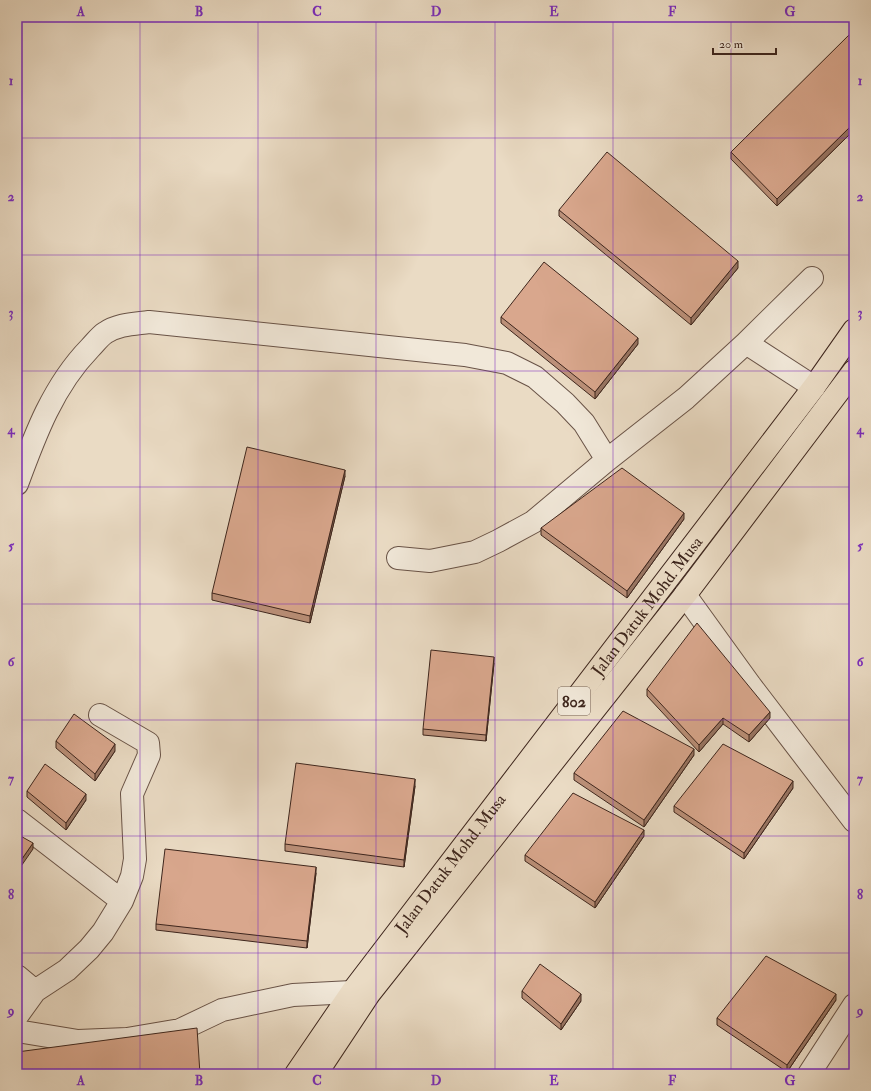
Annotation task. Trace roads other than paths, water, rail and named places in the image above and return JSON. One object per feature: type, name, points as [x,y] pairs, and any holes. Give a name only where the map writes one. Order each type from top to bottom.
[{"type":"highway","name":"Jalan Datuk Mohd. Musa","points":[[296,1074],[352,992],[814,387],[854,330]]},
{"type":"highway","name":"Jalan Datuk Mohd. Musa","points":[[317,1073],[369,994],[685,595],[854,371]]},
{"type":"street","points":[[398,558],[430,560],[474,552],[533,522],[607,460],[686,398],[746,343],[812,278]]},
{"type":"street","points":[[17,484],[34,436],[55,393],[76,362],[105,333],[123,325],[149,322],[465,355],[507,362],[535,378],[565,403],[584,423],[607,460]]},
{"type":"street","points":[[746,343],[814,387]]},
{"type":"street","points":[[685,595],[750,685],[854,821]]},
{"type":"street","points":[[17,1016],[35,991],[67,970],[104,932],[122,902],[132,876],[135,859],[132,794],[149,755],[149,746],[148,743],[100,715]]},
{"type":"street","points":[[17,820],[122,902]]},
{"type":"street","points":[[17,976],[35,991]]},
{"type":"street","points":[[17,1031],[78,1041],[127,1039],[180,1030],[222,1010],[293,995],[352,992]]},
{"type":"street","points":[[808,1074],[854,1005]]}]
